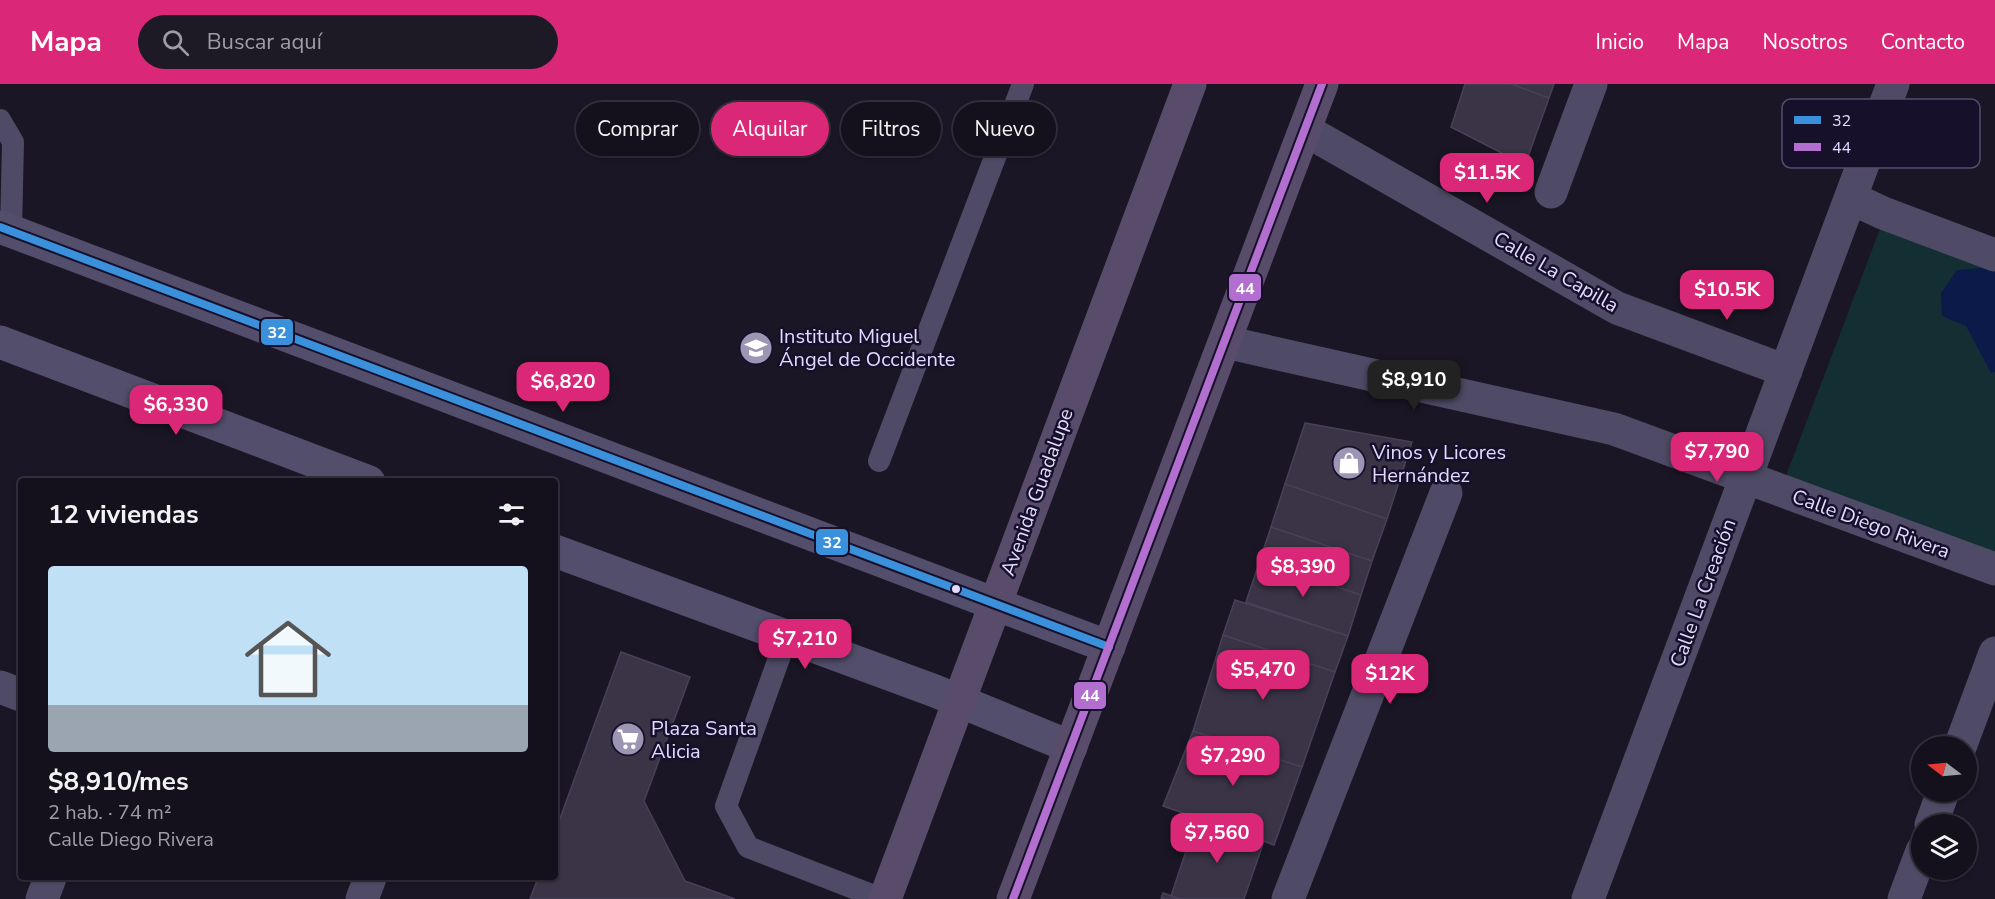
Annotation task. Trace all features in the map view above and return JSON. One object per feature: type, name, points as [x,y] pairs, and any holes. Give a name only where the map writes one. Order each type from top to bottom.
[{"type":"main road","name":"Avenida Guadalupe","points":[[884,899],[1190,84]]},
{"type":"main road","points":[[1013,899],[1322,84]]},
{"type":"street","points":[[1551,192],[1591,84]]},
{"type":"street","name":"Calle La Creación","points":[[1887,99],[1893,84]]},
{"type":"street","name":"Calle La Capilla","points":[[1305,130],[1617,308],[1786,371]]},
{"type":"street","name":"Calle La Creación","points":[[1588,899],[1862,168]]},
{"type":"street","points":[[1851,198],[1883,213],[1995,255]]},
{"type":"street","points":[[6,229],[1109,647]]},
{"type":"street","points":[[0,342],[358,478]]},
{"type":"street","name":"Calle Diego Rivera","points":[[1225,342],[1614,429],[1746,477],[1772,489],[1995,569]]},
{"type":"street","points":[[1288,899],[1446,493]]},
{"type":"street","points":[[558,552],[959,701],[1071,747]]},
{"type":"street","points":[[1964,736],[1995,653]]},
{"type":"street","points":[[0,687],[18,693]]},
{"type":"street","points":[[42,899],[49,880]]},
{"type":"street","points":[[362,899],[369,880]]},
{"type":"street","points":[[1904,899],[1911,880]]},
{"type":"lane","points":[[879,461],[1023,84]]},
{"type":"lane","points":[[0,120],[13,142],[6,229]]},
{"type":"lane","points":[[787,636],[726,806],[748,847],[884,899]]},
{"type":"green space","points":[[1880,229],[1995,272],[1995,558],[1784,481]]},
{"type":"water","points":[[1982,268],[1995,272],[1995,372],[1991,373],[1966,326],[1942,316],[1941,293],[1957,270]]},
{"type":"building","points":[[1465,84],[1511,84],[1549,98],[1525,165],[1451,127]]},
{"type":"building","points":[[1511,84],[1554,84],[1549,98]]},
{"type":"building","name":"Vinos y Licores Hernández","points":[[1305,423],[1412,442],[1387,519],[1285,484]]},
{"type":"building","points":[[1285,484],[1387,519],[1372,561],[1271,527]]},
{"type":"building","points":[[1271,527],[1372,561],[1361,595],[1260,560]]},
{"type":"building","points":[[1260,560],[1361,595],[1348,636],[1246,602]]},
{"type":"building","points":[[1235,600],[1348,636],[1335,672],[1223,635]]},
{"type":"building","points":[[1223,635],[1335,672],[1302,767],[1193,731]]},
{"type":"building","name":"Plaza Santa Alicia","points":[[621,652],[690,677],[644,801],[685,881],[735,899],[530,899],[537,880],[558,880],[558,824]]},
{"type":"building","points":[[1193,731],[1302,767],[1274,845],[1163,806]]},
{"type":"building","points":[[1197,818],[1264,841],[1244,899],[1180,899],[1171,896]]},
{"type":"building","points":[[1163,893],[1181,899],[1161,899]]},
{"type":"transit line","name":"44","points":[[1013,899],[1322,84]]},
{"type":"transit line","name":"32","points":[[0,227],[1109,647]]},
{"type":"place","name":"Instituto Miguel Ángel de Occidente","points":[[756,348]]},
{"type":"place","name":"Vinos y Licores Hernández","points":[[1349,463]]},
{"type":"place","name":"Plaza Santa Alicia","points":[[628,739]]}]
